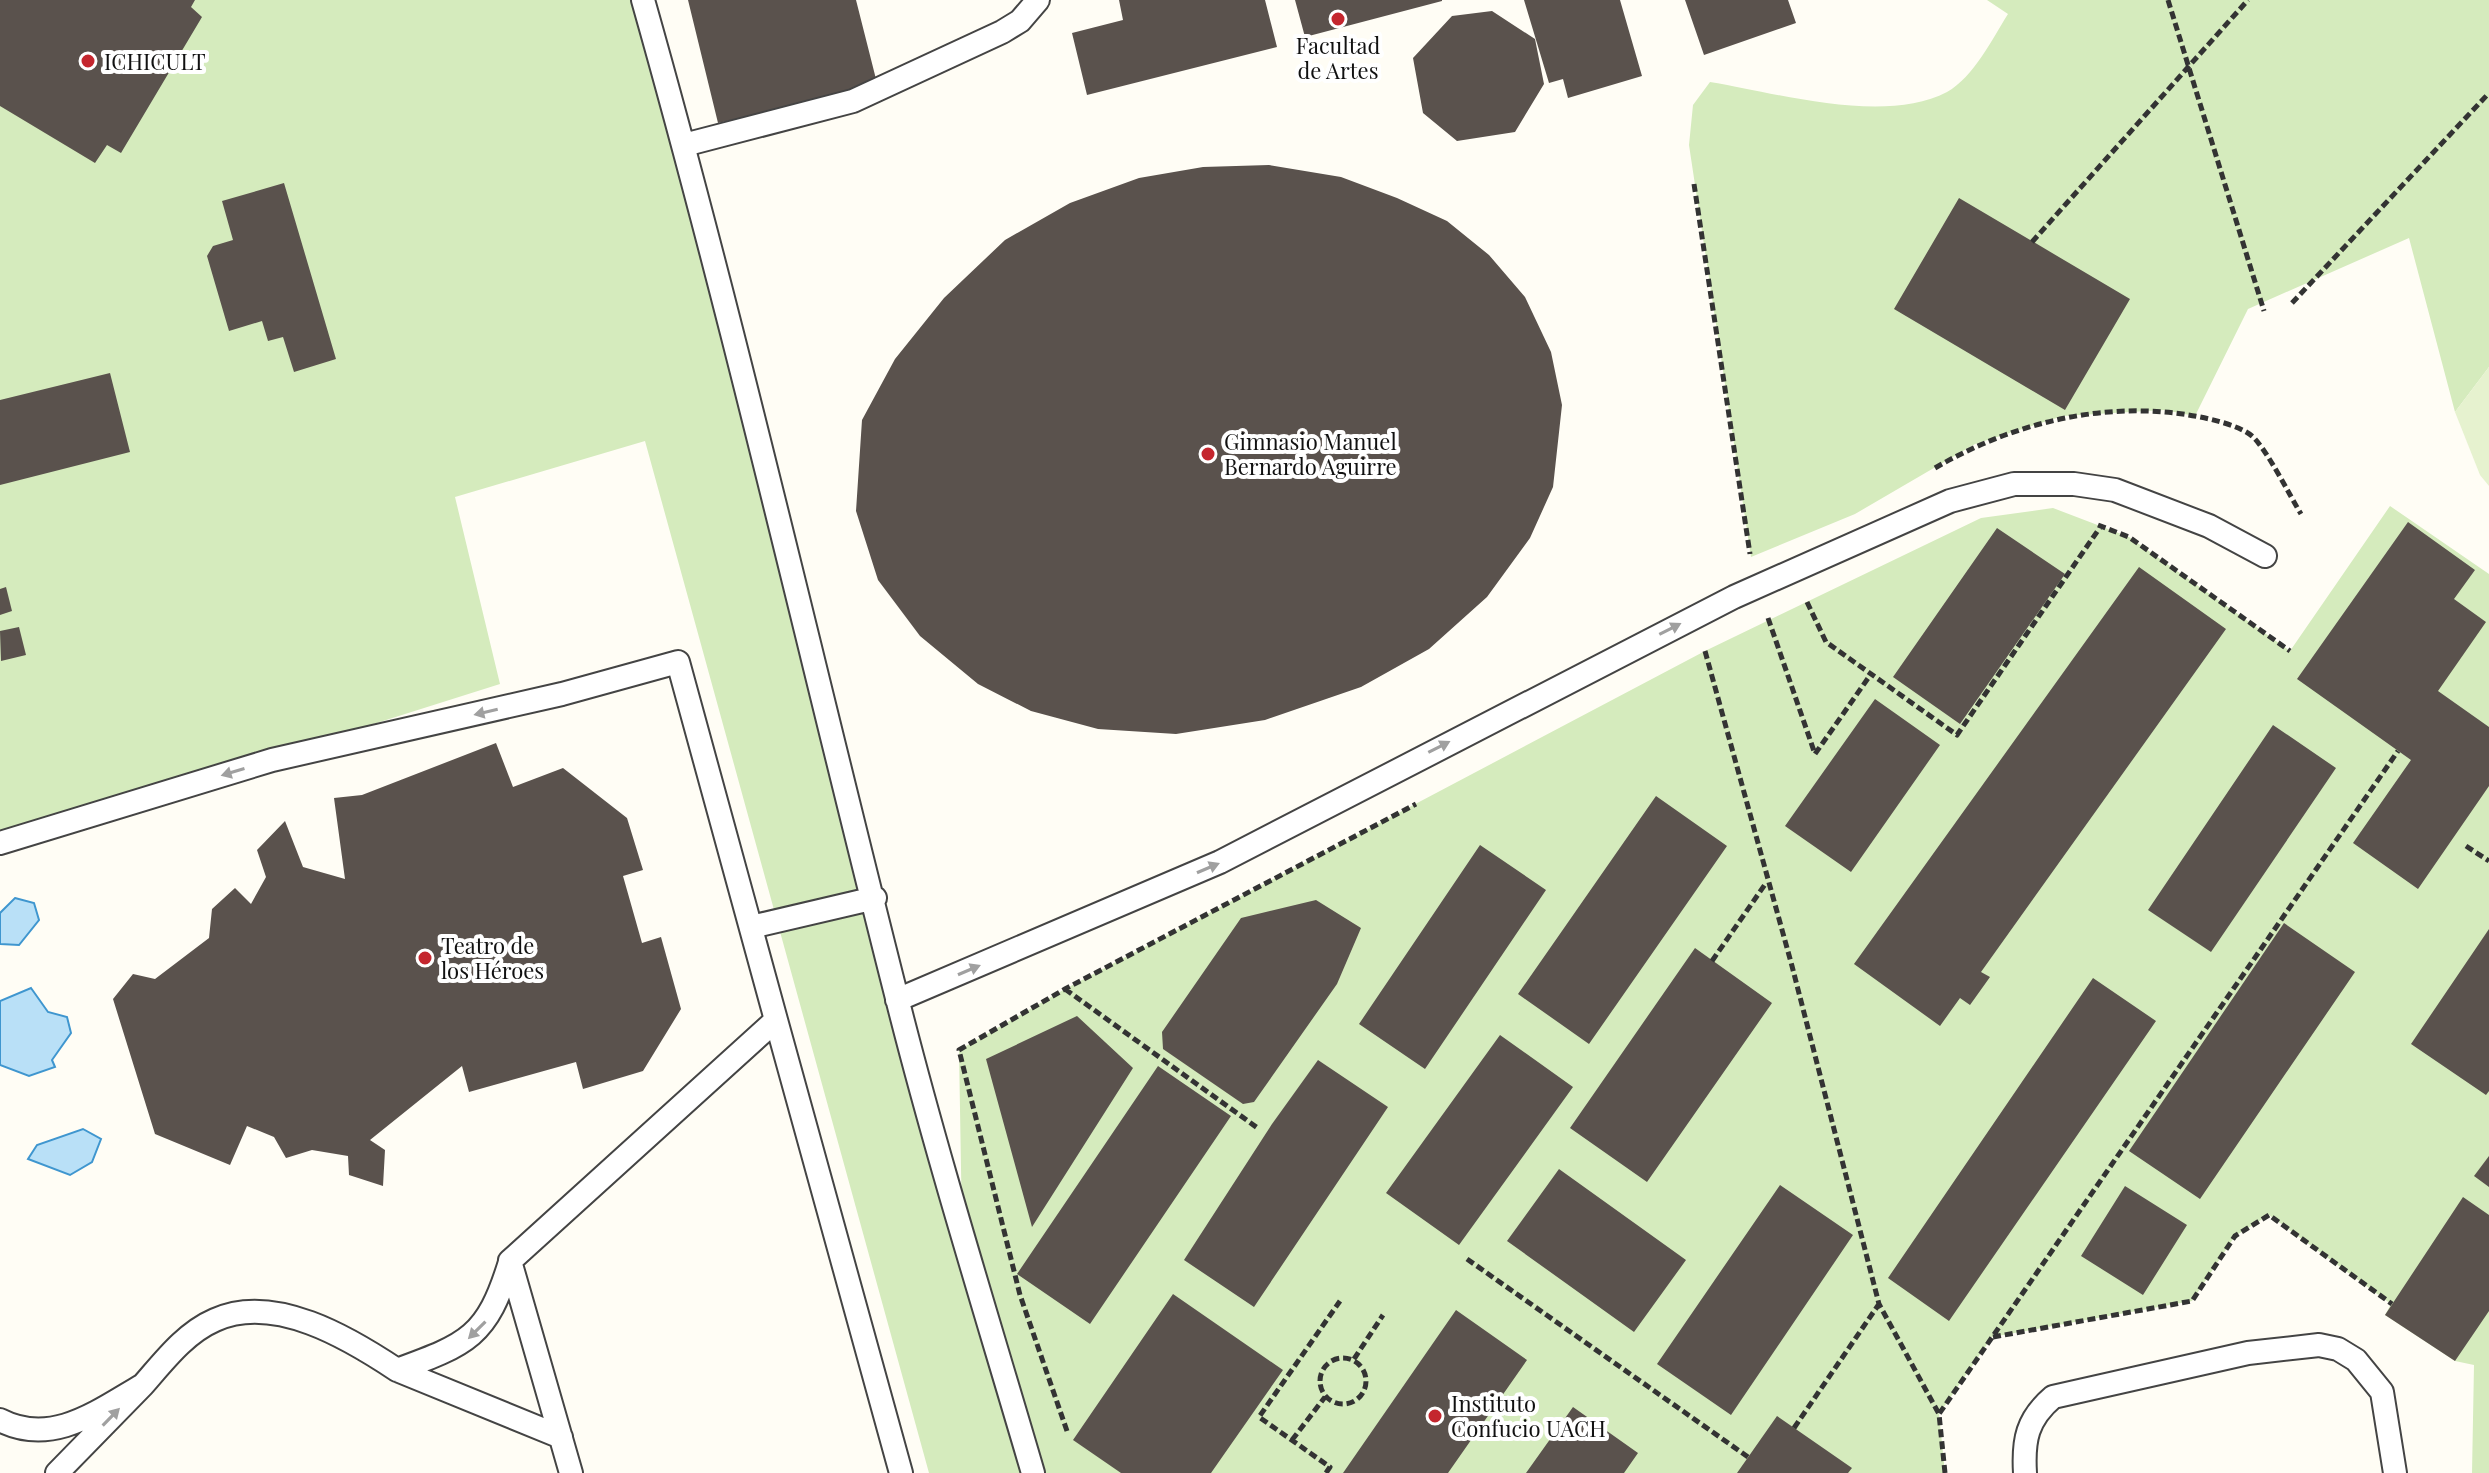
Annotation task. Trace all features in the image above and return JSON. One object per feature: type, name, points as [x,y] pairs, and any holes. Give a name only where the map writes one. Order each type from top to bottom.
[{"type":"lane","points":[[643,0],[711,242],[785,558],[875,898],[897,1000],[1033,1473]]},
{"type":"lane","points":[[684,145],[853,101],[1002,32],[1020,21],[1038,0]]},
{"type":"lane","points":[[897,1000],[1220,862],[1757,585],[1950,501],[2014,484],[2074,484],[2115,490],[2209,526],[2265,556]]},
{"type":"lane","points":[[0,843],[272,760],[562,694],[678,662],[901,1473]]},
{"type":"lane","points":[[751,927],[875,898]]},
{"type":"lane","points":[[397,1370],[457,1347],[485,1323],[499,1297],[510,1261],[776,1020]]},
{"type":"lane","points":[[510,1261],[571,1473]]},
{"type":"lane","points":[[57,1473],[182,1341],[216,1319],[251,1312],[288,1317],[317,1327],[360,1346],[397,1370],[561,1437]]},
{"type":"lane","points":[[2025,1473],[2027,1431],[2038,1410],[2053,1397],[2248,1353],[2319,1345],[2338,1349],[2356,1360],[2382,1392],[2395,1473]]},
{"type":"lane","points":[[0,1420],[17,1429],[52,1430],[86,1418],[143,1385]]},
{"type":"path","points":[[2168,0],[2264,311]]},
{"type":"path","points":[[2032,242],[2248,0]]},
{"type":"path","points":[[2292,303],[2489,93]]},
{"type":"path","points":[[1694,184],[1757,585],[1815,754],[1871,674]]},
{"type":"path","points":[[2089,521],[2129,537],[2290,651]]},
{"type":"path","points":[[1807,602],[1826,642],[1957,735],[2101,526]]},
{"type":"path","points":[[1794,608],[1820,596]]},
{"type":"path","points":[[1756,626],[1781,614]]},
{"type":"path","points":[[1691,658],[1718,645]]},
{"type":"path","points":[[1705,651],[1879,1304],[1939,1414],[1945,1473]]},
{"type":"path","points":[[1939,1414],[2398,751]]},
{"type":"path","points":[[1067,1431],[1020,1295],[959,1050],[1065,989],[1427,798]]},
{"type":"path","points":[[2466,846],[2489,861]]},
{"type":"path","points":[[1712,961],[1767,882]]},
{"type":"path","points":[[1065,989],[1259,1129]]},
{"type":"path","points":[[1992,1337],[2192,1301],[2235,1236],[2269,1215],[2392,1304]]},
{"type":"path","points":[[1467,1259],[1748,1457]]},
{"type":"path","points":[[1326,1473],[1330,1467],[1259,1417],[1340,1301]]},
{"type":"path","points":[[1794,1428],[1879,1304]]},
{"type":"path","points":[[1354,1359],[1383,1315]]},
{"type":"path","points":[[1337,1358],[1354,1359],[1366,1378],[1363,1392],[1345,1404],[1326,1397],[1319,1382],[1324,1367],[1337,1358]]},
{"type":"path","points":[[1292,1440],[1326,1397]]},
{"type":"green space","points":[[0,0],[643,0],[962,1227],[959,1050],[1065,989],[1705,651],[1981,518],[2053,508],[2129,537],[2290,651],[2390,506],[2489,574],[2489,1473],[2472,1473],[2474,1365],[2455,1361],[2385,1315],[2391,1304],[2269,1215],[2235,1236],[2192,1301],[1992,1337],[1939,1414],[1945,1473],[929,1473],[645,441],[455,497],[500,684],[0,842]]},
{"type":"green space","points":[[1987,0],[2489,0],[2489,367],[2455,412],[2409,238],[2248,309],[2195,416],[2164,410],[2063,416],[1975,444],[1855,514],[1751,557],[1689,145],[1693,105],[1710,82],[1798,99],[1862,106],[1893,106],[1947,92],[1974,67],[2008,14]]},
{"type":"green space","points":[[2489,367],[2489,486],[2480,475],[2455,412]]},
{"type":"water","points":[[15,898],[34,903],[39,920],[19,945],[0,944],[0,913]]},
{"type":"water","points":[[31,988],[48,1012],[67,1017],[71,1033],[52,1060],[55,1067],[29,1076],[0,1065],[0,1001]]},
{"type":"water","points":[[83,1129],[101,1139],[92,1162],[70,1175],[28,1159],[37,1145]]},
{"type":"building","name":"ICHICULT","points":[[0,0],[195,0],[191,7],[202,17],[121,153],[107,145],[95,163],[0,106]]},
{"type":"building","points":[[688,0],[856,0],[878,87],[718,123]]},
{"type":"building","points":[[1119,0],[1265,0],[1277,47],[1087,95],[1072,33],[1123,20]]},
{"type":"building","name":"Facultad de Artes","points":[[1295,0],[1442,0],[1442,1],[1305,37]]},
{"type":"building","points":[[1524,0],[1620,0],[1642,76],[1568,98],[1563,79],[1549,83]]},
{"type":"building","points":[[1685,0],[1788,0],[1796,23],[1704,55]]},
{"type":"building","points":[[1492,11],[1535,39],[1544,84],[1515,132],[1457,141],[1423,113],[1413,58],[1452,16]]},
{"type":"building","name":"Gimnasio Manuel Bernardo Aguirre","points":[[1269,165],[1341,177],[1397,198],[1447,221],[1489,255],[1525,297],[1551,352],[1562,405],[1553,487],[1530,538],[1487,597],[1429,649],[1361,687],[1265,720],[1176,734],[1098,729],[1031,711],[978,684],[920,636],[878,580],[856,511],[862,420],[895,359],[944,298],[1005,240],[1070,203],[1139,178],[1203,167]]},
{"type":"building","points":[[284,183],[336,359],[294,372],[283,337],[268,341],[262,321],[229,331],[207,256],[213,246],[233,240],[222,201]]},
{"type":"building","points":[[1959,198],[2130,299],[2065,410],[1894,309]]},
{"type":"building","points":[[110,373],[130,452],[0,485],[0,400]]},
{"type":"building","points":[[2408,522],[2475,570],[2454,599],[2486,622],[2438,691],[2489,727],[2489,786],[2418,889],[2353,843],[2411,760],[2297,679]]},
{"type":"building","points":[[1997,528],[2065,574],[1960,724],[1893,677]]},
{"type":"building","points":[[2139,567],[2226,629],[1981,972],[1990,977],[1970,1005],[1960,998],[1940,1026],[1854,964]]},
{"type":"building","points":[[6,587],[12,611],[0,615],[0,589]]},
{"type":"building","points":[[19,627],[26,655],[1,661],[0,631]]},
{"type":"building","points":[[1875,699],[1940,745],[1851,872],[1785,826]]},
{"type":"building","points":[[2273,725],[2336,768],[2211,952],[2148,910]]},
{"type":"building","name":"Teatro de los Héroes","points":[[496,743],[513,787],[563,768],[627,818],[643,870],[623,876],[642,943],[661,937],[681,1009],[643,1071],[583,1089],[576,1062],[469,1092],[462,1066],[370,1140],[385,1150],[383,1186],[349,1175],[348,1156],[312,1150],[286,1158],[274,1137],[247,1126],[230,1165],[155,1134],[113,999],[133,974],[155,979],[209,938],[212,909],[235,888],[251,904],[266,877],[257,850],[285,821],[303,867],[345,879],[334,798],[362,795]]},
{"type":"building","points":[[1656,796],[1727,846],[1589,1044],[1518,994]]},
{"type":"building","points":[[1480,845],[1546,890],[1425,1069],[1359,1024]]},
{"type":"building","points":[[1316,900],[1361,928],[1337,984],[1254,1102],[1243,1104],[1163,1049],[1162,1032],[1241,918]]},
{"type":"building","points":[[2284,923],[2355,972],[2200,1199],[2129,1151]]},
{"type":"building","points":[[2489,929],[2489,1091],[2486,1095],[2411,1044]]},
{"type":"building","points":[[1695,948],[1772,1003],[1647,1182],[1570,1128]]},
{"type":"building","points":[[2093,978],[2156,1021],[1949,1321],[1888,1278]]},
{"type":"building","points":[[1077,1016],[1133,1068],[1032,1227],[986,1059]]},
{"type":"building","points":[[1500,1035],[1573,1087],[1459,1245],[1386,1193]]},
{"type":"building","points":[[1318,1060],[1388,1107],[1254,1307],[1184,1260],[1272,1124]]},
{"type":"building","points":[[1158,1066],[1231,1116],[1090,1324],[1017,1274]]},
{"type":"building","points":[[2489,1156],[2489,1187],[2474,1176]]},
{"type":"building","points":[[1559,1169],[1686,1260],[1634,1332],[1507,1241]]},
{"type":"building","points":[[1780,1185],[1853,1235],[1731,1415],[1657,1364]]},
{"type":"building","points":[[2125,1186],[2187,1225],[2143,1295],[2081,1256]]},
{"type":"building","points":[[2463,1197],[2489,1215],[2489,1311],[2455,1361],[2385,1315]]},
{"type":"building","points":[[1173,1294],[1283,1370],[1211,1473],[1121,1473],[1073,1440]]},
{"type":"building","name":"Instituto Confucio UACH","points":[[1456,1310],[1527,1360],[1448,1473],[1343,1473]]},
{"type":"building","points":[[1573,1407],[1638,1453],[1624,1473],[1526,1473]]},
{"type":"building","points":[[1777,1416],[1852,1468],[1848,1473],[1737,1473]]},
{"type":"place","name":"Facultad de Artes","points":[[1338,19]]},
{"type":"place","name":"ICHICULT","points":[[88,61]]},
{"type":"place","name":"Gimnasio Manuel Bernardo Aguirre","points":[[1208,454]]},
{"type":"place","name":"Teatro de los Héroes","points":[[425,958]]},
{"type":"place","name":"Instituto Confucio UACH","points":[[1435,1416]]}]
